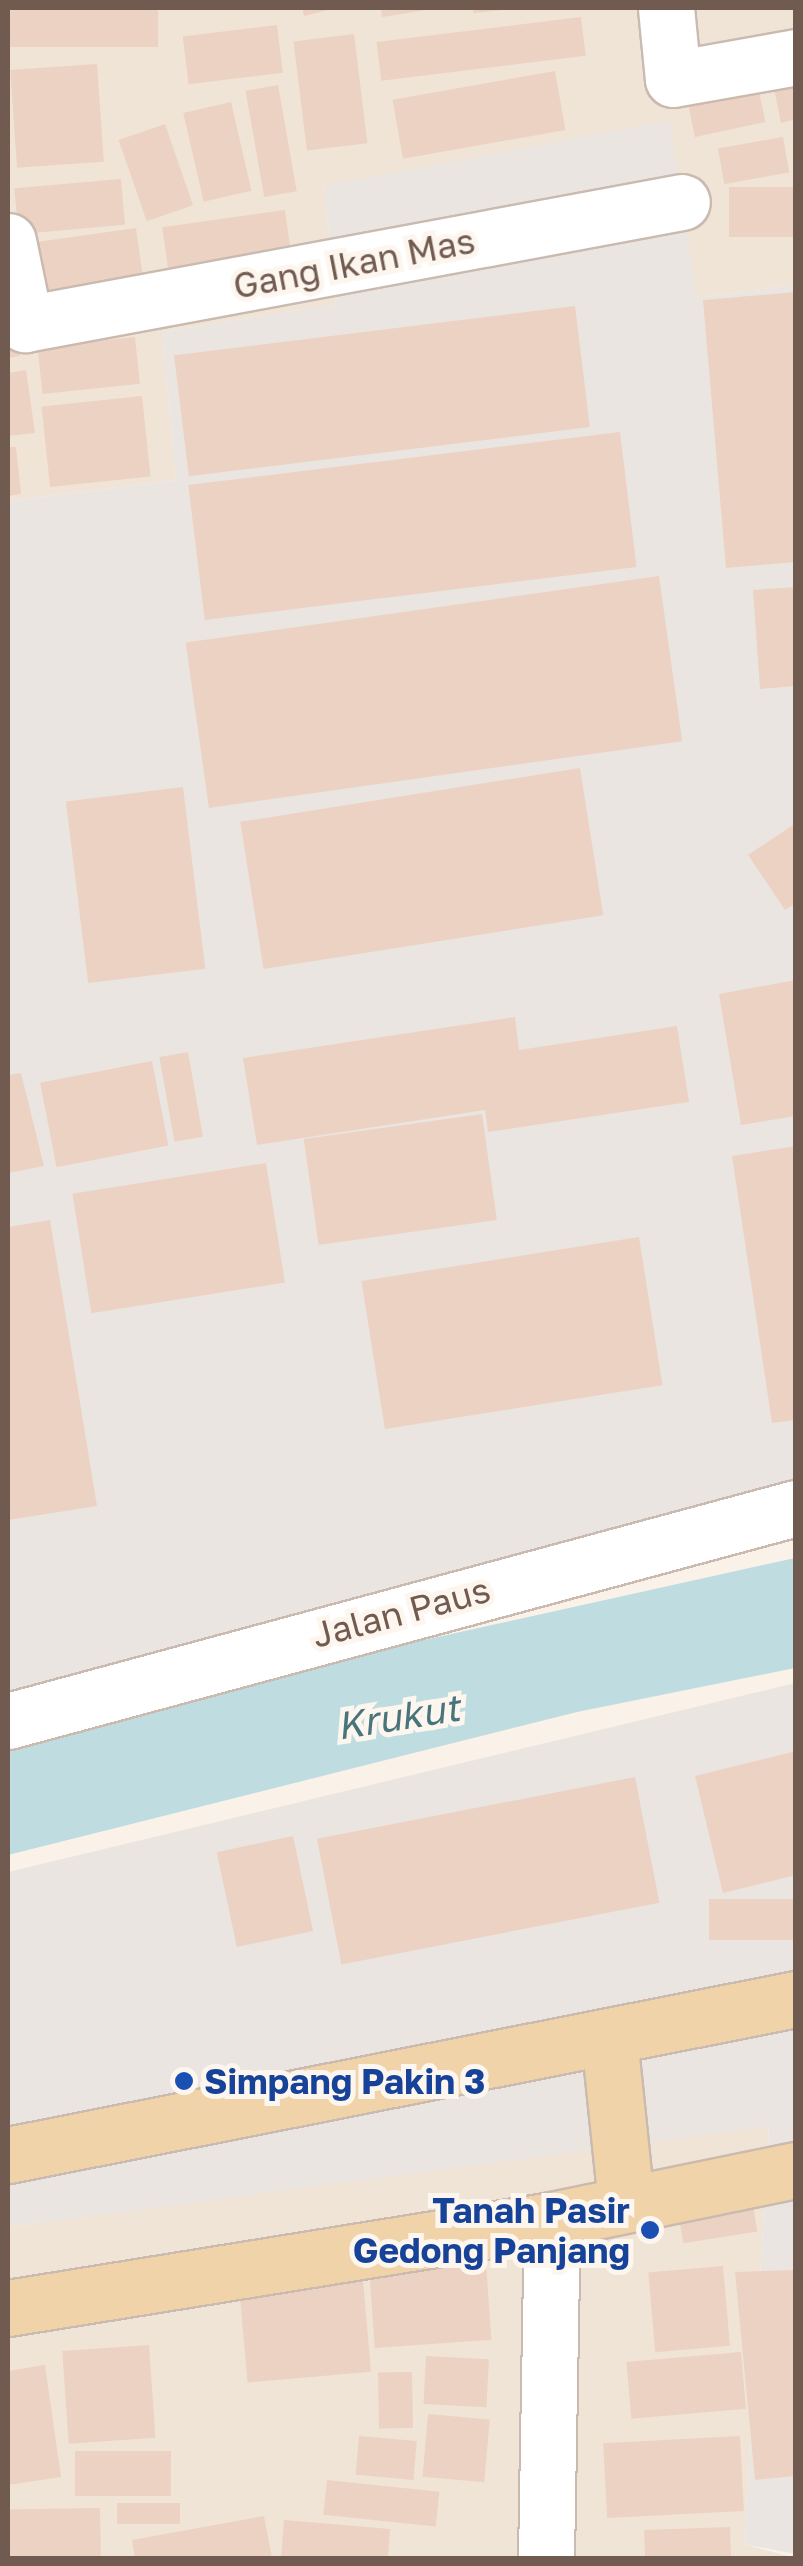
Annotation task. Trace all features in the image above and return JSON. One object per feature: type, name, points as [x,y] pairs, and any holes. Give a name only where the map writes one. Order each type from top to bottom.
[{"type":"main road","points":[[8,2155],[796,1999]]},
{"type":"main road","points":[[609,2038],[626,2203]]},
{"type":"main road","points":[[8,2308],[552,2220],[796,2170]]},
{"type":"street","points":[[666,8],[673,78],[796,57]]},
{"type":"street","name":"Gang Ikan Mas","points":[[8,241],[25,324],[682,202]]},
{"type":"street","name":"Jalan Paus","points":[[8,1721],[796,1508]]},
{"type":"street","points":[[546,2558],[552,2220]]},
{"type":"shaded area","points":[[8,8],[795,8],[795,284],[697,298],[324,186],[336,304],[162,332],[176,480],[8,501]]},
{"type":"shaded area","points":[[669,121],[697,298],[795,284],[795,1539],[8,1697],[8,501],[176,480],[162,332],[336,304],[324,186]]},
{"type":"shaded area","points":[[795,1683],[795,2554],[744,2544],[769,2126],[8,2227],[8,1872]]},
{"type":"shaded area","points":[[769,2125],[744,2544],[795,2558],[8,2558],[8,2227]]},
{"type":"water","name":"Krukut","points":[[795,1558],[795,1668],[577,1712],[8,1855],[8,1732]]},
{"type":"building","points":[[8,8],[158,8],[158,47],[8,47]]},
{"type":"building","points":[[302,8],[331,8],[332,9],[304,16]]},
{"type":"building","points":[[381,8],[426,8],[426,10],[382,17]]},
{"type":"building","points":[[473,8],[503,8],[503,10],[473,13]]},
{"type":"building","points":[[581,17],[586,56],[381,81],[377,42]]},
{"type":"building","points":[[277,25],[283,73],[189,84],[183,37]]},
{"type":"building","points":[[354,34],[367,143],[307,151],[293,41]]},
{"type":"building","points":[[97,64],[104,162],[17,168],[10,70]]},
{"type":"building","points":[[796,69],[796,119],[781,123],[771,74]]},
{"type":"building","points":[[555,71],[565,130],[403,159],[393,100]]},
{"type":"building","points":[[755,73],[765,122],[695,137],[685,88]]},
{"type":"building","points":[[278,85],[297,191],[264,197],[246,91]]},
{"type":"building","points":[[231,102],[251,191],[204,202],[183,113]]},
{"type":"building","points":[[165,124],[193,205],[147,221],[119,140]]},
{"type":"building","points":[[783,137],[789,172],[724,184],[718,148]]},
{"type":"building","points":[[121,179],[125,225],[18,234],[14,188]]},
{"type":"building","points":[[729,187],[796,187],[796,237],[729,237]]},
{"type":"building","points":[[285,210],[293,269],[171,287],[162,227]]},
{"type":"building","points":[[136,228],[146,298],[36,314],[26,243]]},
{"type":"building","points":[[796,292],[796,562],[726,568],[703,300]]},
{"type":"building","points":[[8,301],[13,301],[20,356],[8,358]]},
{"type":"building","points":[[575,306],[590,427],[189,476],[174,355]]},
{"type":"building","points":[[135,337],[140,384],[42,394],[38,347]]},
{"type":"building","points":[[26,370],[35,433],[8,436],[8,373]]},
{"type":"building","points":[[142,396],[150,477],[50,487],[42,407]]},
{"type":"building","points":[[620,432],[637,567],[205,620],[188,485]]},
{"type":"building","points":[[8,447],[16,447],[21,494],[8,496]]},
{"type":"building","points":[[659,576],[682,741],[209,808],[186,643]]},
{"type":"building","points":[[796,587],[796,686],[760,689],[753,590]]},
{"type":"building","points":[[580,768],[603,915],[264,969],[240,822]]},
{"type":"building","points":[[183,787],[205,969],[88,983],[66,801]]},
{"type":"building","points":[[796,823],[796,903],[785,910],[748,855]]},
{"type":"building","points":[[796,980],[796,1116],[741,1125],[719,994]]},
{"type":"building","points":[[515,1017],[519,1050],[677,1026],[689,1102],[488,1132],[485,1110],[257,1145],[243,1058]]},
{"type":"building","points":[[188,1052],[203,1137],[174,1142],[159,1057]]},
{"type":"building","points":[[152,1061],[168,1145],[57,1167],[40,1083]]},
{"type":"building","points":[[21,1073],[44,1166],[8,1173],[8,1075]]},
{"type":"building","points":[[482,1114],[497,1220],[319,1245],[304,1139]]},
{"type":"building","points":[[796,1146],[796,1420],[772,1423],[732,1156]]},
{"type":"building","points":[[266,1163],[285,1283],[91,1313],[72,1194]]},
{"type":"building","points":[[50,1220],[97,1506],[8,1520],[8,1227]]},
{"type":"building","points":[[639,1237],[662,1385],[385,1429],[361,1281]]},
{"type":"building","points":[[796,1751],[796,1875],[723,1893],[695,1776]]},
{"type":"building","points":[[635,1777],[659,1903],[341,1964],[317,1839]]},
{"type":"building","points":[[293,1836],[313,1931],[237,1947],[217,1852]]},
{"type":"building","points":[[709,1899],[796,1899],[796,1940],[709,1940]]},
{"type":"building","points":[[751,2192],[757,2232],[683,2243],[677,2204]]},
{"type":"building","points":[[485,2248],[491,2340],[375,2348],[368,2256]]},
{"type":"building","points":[[723,2266],[730,2346],[655,2352],[648,2273]]},
{"type":"building","points":[[796,2270],[796,2476],[755,2480],[735,2272]]},
{"type":"building","points":[[363,2280],[371,2372],[247,2382],[239,2291]]},
{"type":"building","points":[[149,2345],[155,2438],[69,2444],[62,2351]]},
{"type":"building","points":[[741,2352],[746,2409],[631,2419],[626,2362]]},
{"type":"building","points":[[426,2356],[489,2359],[486,2407],[423,2404]]},
{"type":"building","points":[[45,2365],[61,2477],[8,2485],[8,2371]]},
{"type":"building","points":[[412,2372],[413,2428],[379,2429],[378,2373]]},
{"type":"building","points":[[428,2414],[490,2419],[484,2482],[423,2477]]},
{"type":"building","points":[[359,2436],[417,2441],[413,2480],[356,2475]]},
{"type":"building","points":[[740,2436],[744,2511],[607,2518],[603,2443]]},
{"type":"building","points":[[75,2451],[171,2451],[171,2496],[75,2496]]},
{"type":"building","points":[[327,2480],[439,2492],[436,2527],[323,2515]]},
{"type":"building","points":[[117,2503],[180,2503],[180,2524],[117,2524]]},
{"type":"building","points":[[100,2508],[101,2558],[9,2558],[8,2510]]},
{"type":"building","points":[[264,2516],[272,2558],[135,2558],[132,2540]]},
{"type":"building","points":[[284,2520],[390,2529],[388,2558],[281,2558]]},
{"type":"building","points":[[730,2527],[731,2558],[645,2558],[644,2530]]},
{"type":"place","name":"Simpang Pakin 3","points":[[184,2081]]},
{"type":"place","name":"Tanah Pasir Gedong Panjang","points":[[650,2230]]}]
